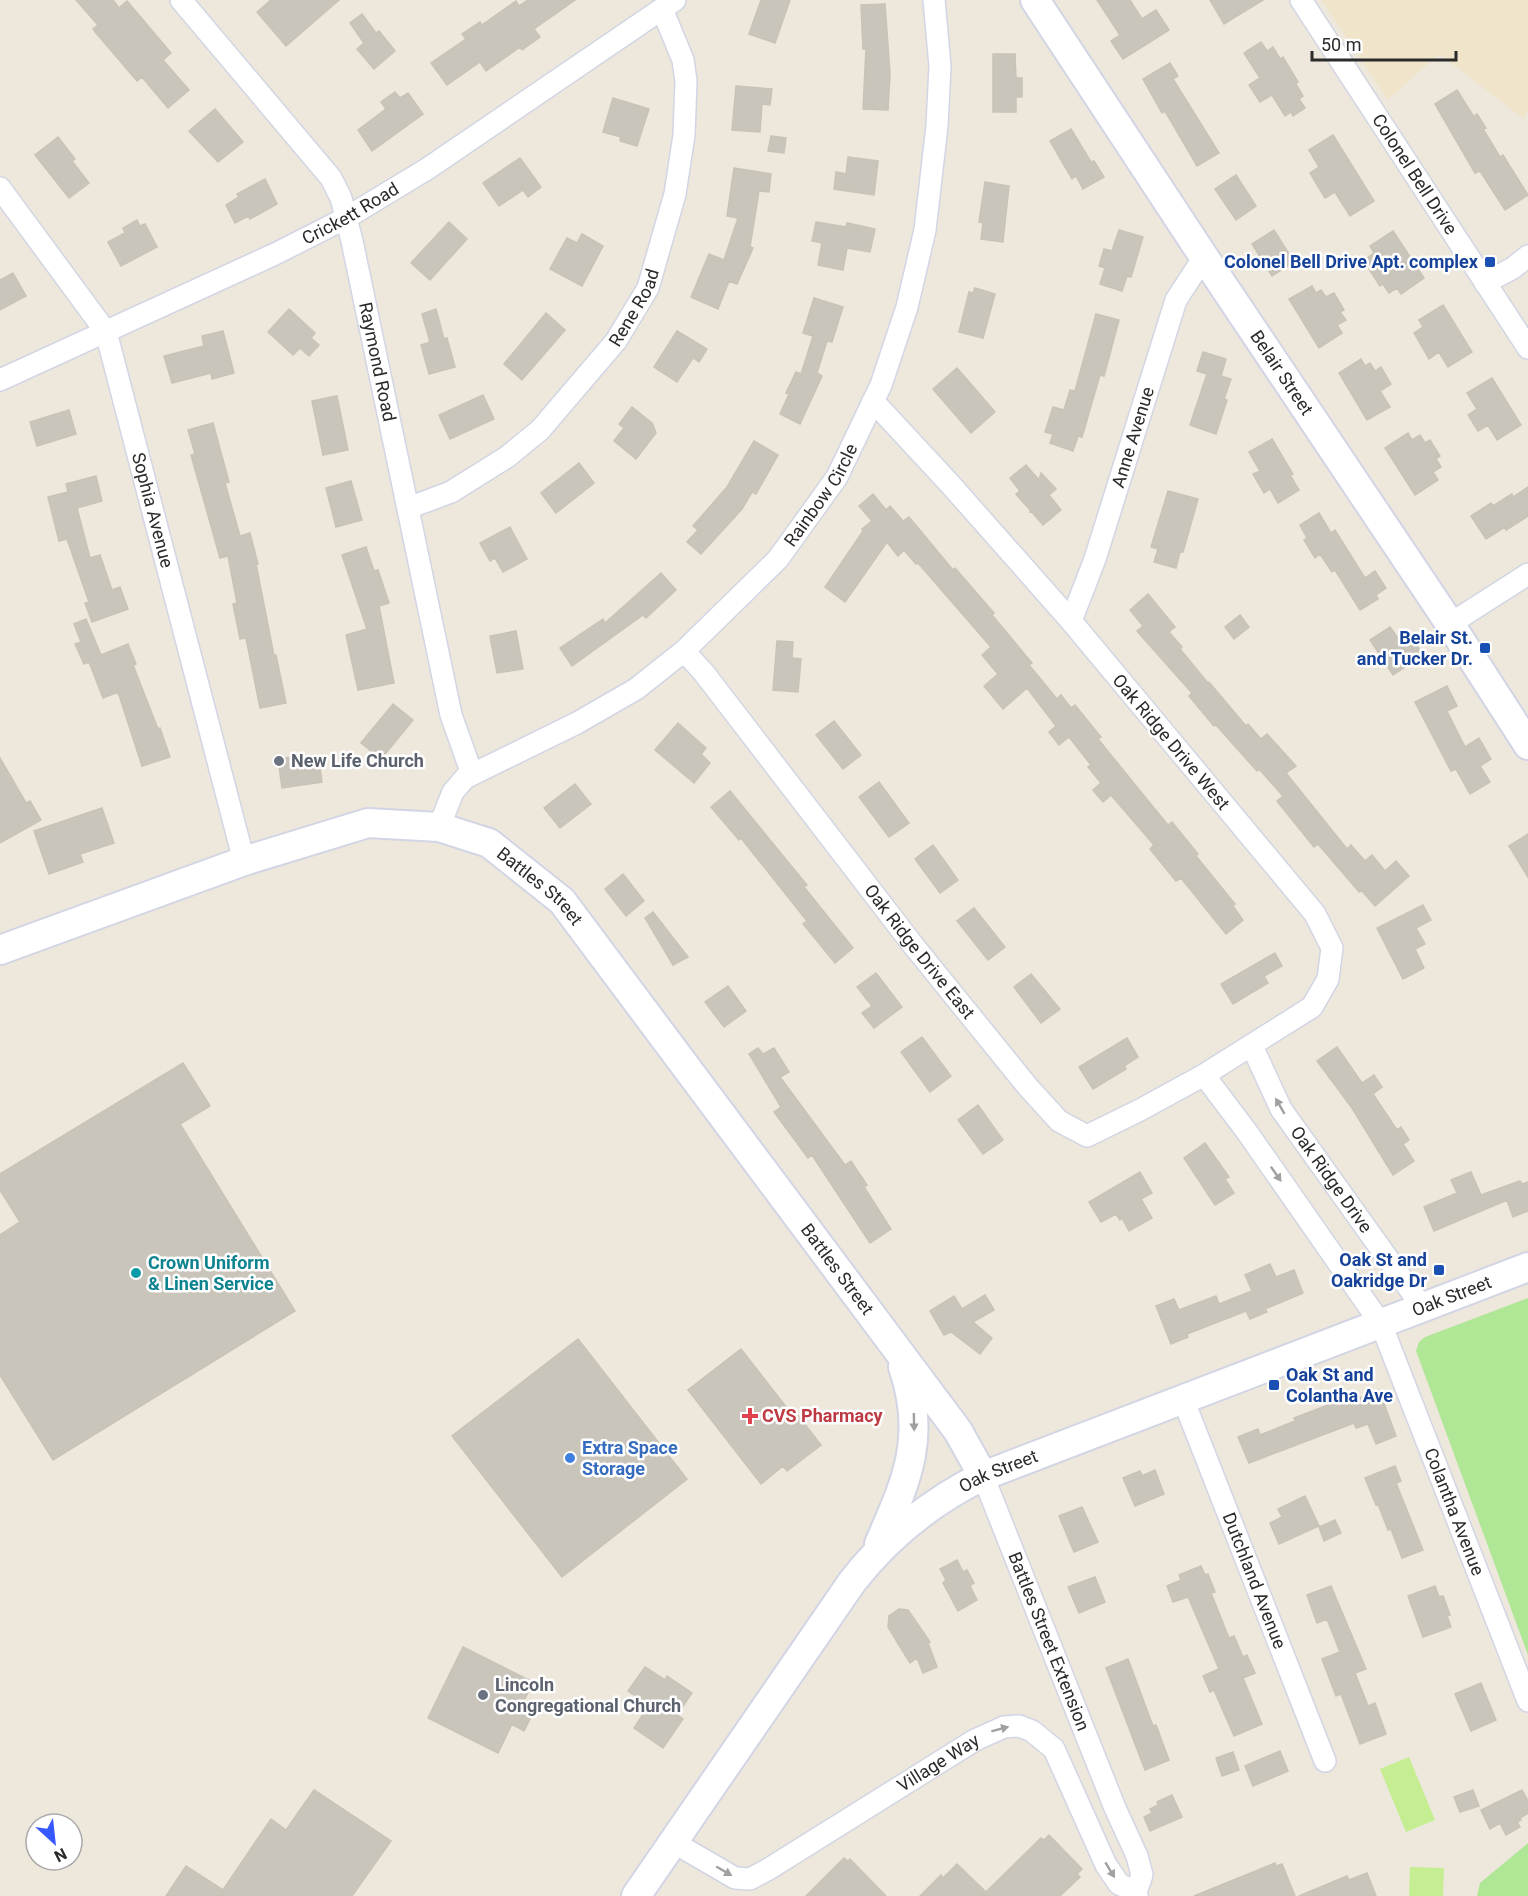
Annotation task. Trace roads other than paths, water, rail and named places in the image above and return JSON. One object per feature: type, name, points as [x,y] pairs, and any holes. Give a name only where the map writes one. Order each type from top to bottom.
[{"type":"main road","name":"Belair Street","points":[[1035,0],[1528,745]]},
{"type":"main road","name":"Battles Street","points":[[1,947],[244,861],[369,823],[439,827],[489,843],[562,901],[965,1441],[983,1476]]},
{"type":"main road","name":"Oak Street","points":[[636,1896],[840,1599],[874,1556],[903,1528],[933,1506],[964,1485],[983,1476],[1528,1267]]},
{"type":"main road","name":"Battles Street","points":[[874,1556],[902,1493],[913,1451],[912,1401],[894,1346]]},
{"type":"street","name":"Raymond Road","points":[[181,0],[331,178],[341,198],[451,715],[472,774]]},
{"type":"street","name":"Rainbow Circle","points":[[439,827],[453,792],[465,778],[578,723],[636,689],[684,651],[778,559],[837,477],[881,385],[907,308],[926,230],[937,126],[940,66],[934,0]]},
{"type":"street","name":"Colonel Bell Drive","points":[[1301,0],[1528,348]]},
{"type":"street","name":"Crickett Road","points":[[0,380],[275,254],[346,218],[427,169],[669,4]]},
{"type":"street","name":"Rene Road","points":[[408,508],[451,492],[507,457],[540,430],[616,341],[648,288],[675,194],[684,135],[686,81],[669,4]]},
{"type":"street","name":"Sophia Avenue","points":[[0,188],[106,332],[244,861]]},
{"type":"street","points":[[1485,283],[1513,268],[1528,256]]},
{"type":"street","name":"Anne Avenue","points":[[1071,621],[1095,559],[1176,300],[1204,257]]},
{"type":"street","name":"Oak Ridge Drive West","points":[[873,401],[1071,621],[1315,914],[1332,948],[1328,979],[1312,1006],[1204,1075]]},
{"type":"street","points":[[1450,624],[1528,574]]},
{"type":"street","name":"Oak Ridge Drive East","points":[[684,651],[704,673],[919,952],[1028,1087],[1059,1121],[1087,1136],[1204,1075]]},
{"type":"street","name":"Oak Ridge Drive","points":[[1252,1046],[1281,1109],[1423,1308]]},
{"type":"street","points":[[1204,1075],[1247,1132],[1380,1324]]},
{"type":"street","name":"Colantha Avenue","points":[[1380,1324],[1528,1701]]},
{"type":"street","name":"Dutchland Avenue","points":[[1183,1399],[1325,1761]]},
{"type":"street","name":"Battles Street Extension","points":[[983,1476],[1115,1808],[1137,1856],[1142,1875],[1137,1894]]},
{"type":"street","name":"Village Way","points":[[673,1842],[735,1878],[750,1880],[982,1736],[1004,1727],[1019,1726],[1032,1731],[1054,1749],[1106,1865],[1119,1884],[1137,1894]]},
{"type":"place","name":"Colonel Bell Drive Apt. complex","points":[[1490,262]]},
{"type":"place","name":"Belair St. and Tucker Dr.","points":[[1485,648]]},
{"type":"place","name":"New Life Church","points":[[279,761]]},
{"type":"place","name":"Oak St and Oakridge Dr","points":[[1439,1270]]},
{"type":"place","name":"Crown Uniform & Linen Service","points":[[136,1273]]},
{"type":"place","name":"Oak St and Colantha Ave","points":[[1274,1385]]},
{"type":"place","name":"CVS Pharmacy","points":[[750,1416]]},
{"type":"place","name":"Extra Space Storage","points":[[570,1458]]},
{"type":"place","name":"Lincoln Congregational Church","points":[[483,1695]]}]
